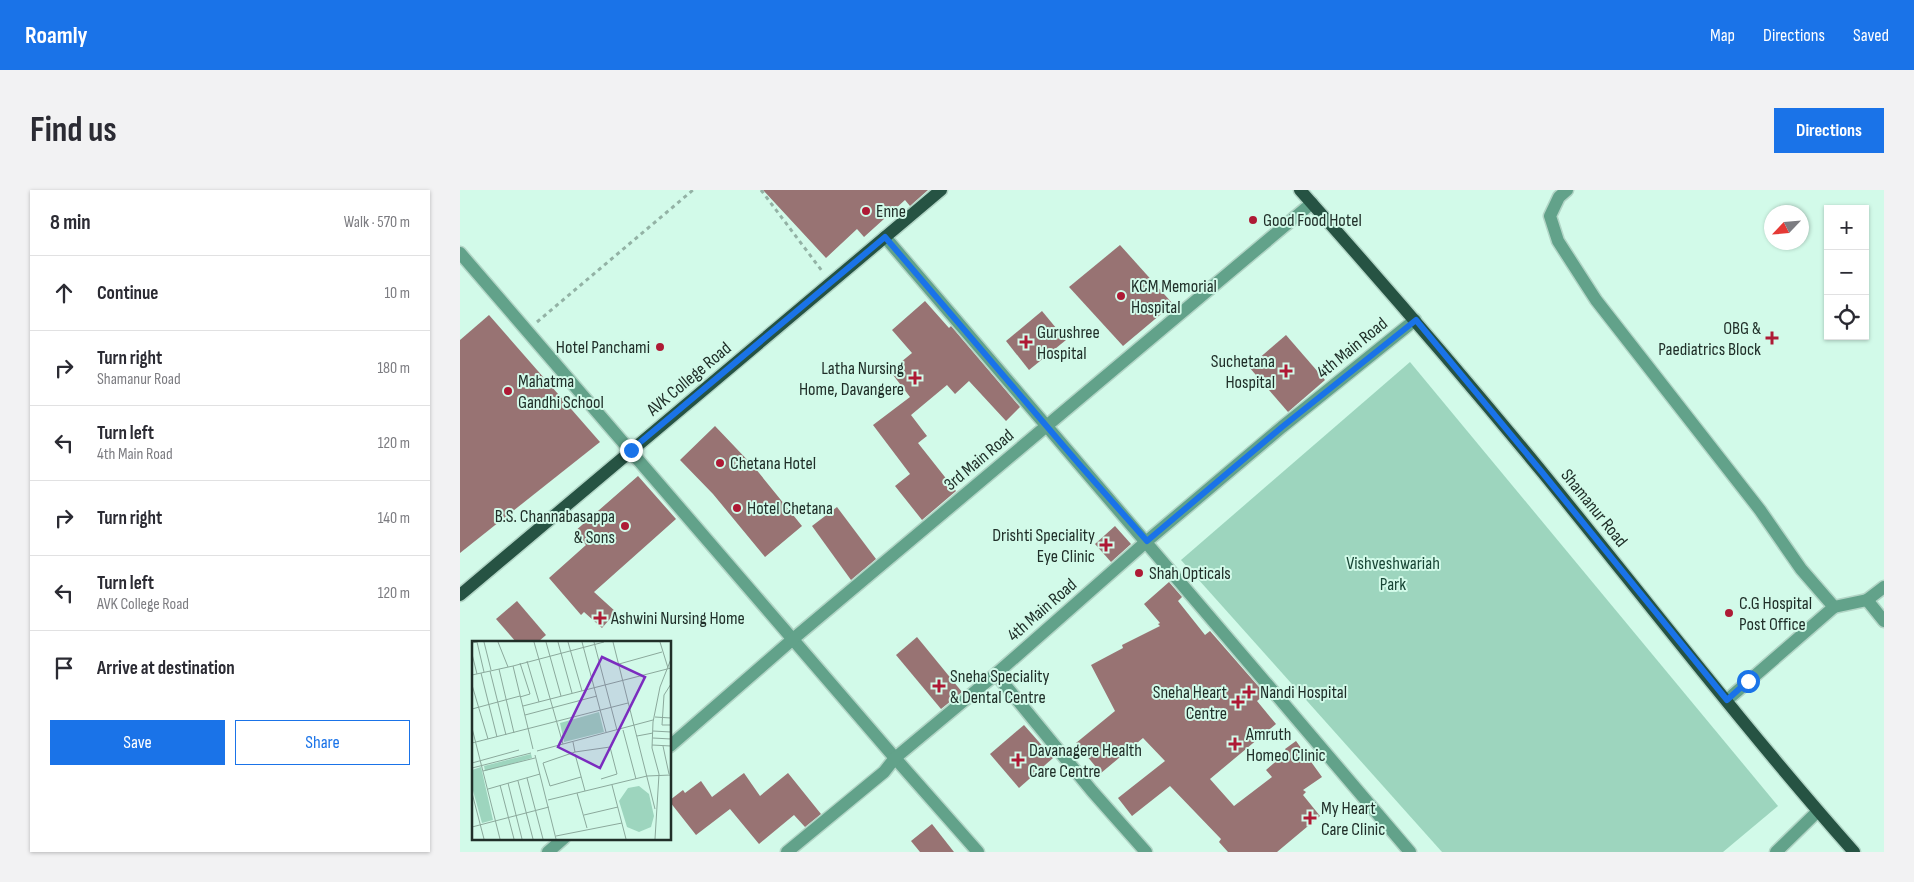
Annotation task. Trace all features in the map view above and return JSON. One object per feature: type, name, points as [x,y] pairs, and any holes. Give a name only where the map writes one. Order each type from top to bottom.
[{"type":"main road","name":"AVK College Road","points":[[460,594],[941,190]]},
{"type":"main road","name":"Shamanur Road","points":[[1300,190],[1416,320],[1818,811],[1854,852]]},
{"type":"street","points":[[1567,190],[1559,197],[1550,216],[1558,241],[1574,266],[1624,338],[1748,494],[1801,569],[1834,607]]},
{"type":"street","name":"3rd Main Road","points":[[671,745],[793,639],[1312,203]]},
{"type":"street","points":[[885,237],[1147,541],[1410,852]]},
{"type":"street","points":[[460,252],[978,852]]},
{"type":"street","name":"4th Main Road","points":[[787,852],[884,772],[895,758],[996,674],[1147,541],[1282,427],[1416,320]]},
{"type":"street","points":[[1727,700],[1834,607],[1867,600],[1884,587]]},
{"type":"street","points":[[1867,600],[1884,621]]},
{"type":"street","points":[[996,674],[1092,791],[1146,852]]},
{"type":"street","points":[[1776,852],[1818,811]]},
{"type":"street","points":[[548,852],[562,840]]},
{"type":"path","points":[[528,330],[693,190]]},
{"type":"path","points":[[761,190],[831,283]]},
{"type":"green space","name":"Vishveshwariah Park","points":[[1410,362],[1778,806],[1723,852],[1442,852],[1181,560]]},
{"type":"building","points":[[763,190],[928,190],[910,206],[905,200],[864,237],[857,229],[826,258]]},
{"type":"building","name":"KCM Memorial Hospital","points":[[1120,245],[1173,304],[1123,346],[1069,287]]},
{"type":"building","points":[[925,301],[949,328],[951,326],[1020,407],[1006,421],[969,381],[955,394],[947,385],[911,415],[927,436],[918,443],[956,491],[922,520],[895,486],[910,474],[873,425],[910,397],[890,371],[912,353],[892,330]]},
{"type":"building","points":[[1042,311],[1066,340],[1029,370],[1006,341]]},
{"type":"building","name":"Mahatma Gandhi School","points":[[489,315],[600,442],[460,553],[460,340]]},
{"type":"building","points":[[1286,335],[1325,380],[1288,412],[1249,367]]},
{"type":"building","points":[[715,426],[755,468],[802,526],[765,557],[713,494],[680,460]]},
{"type":"building","name":"B.S. Channabasappa & Sons","points":[[638,476],[676,519],[594,592],[616,612],[602,628],[584,612],[581,615],[549,578],[586,545],[574,532]]},
{"type":"building","points":[[837,507],[876,559],[851,580],[812,526]]},
{"type":"building","points":[[1115,526],[1131,544],[1111,562],[1095,544]]},
{"type":"building","points":[[1169,582],[1182,597],[1178,601],[1205,635],[1210,631],[1265,694],[1257,701],[1276,724],[1210,779],[1234,806],[1272,777],[1266,770],[1287,752],[1285,749],[1296,741],[1322,777],[1303,790],[1306,792],[1303,795],[1320,816],[1277,852],[1228,852],[1219,842],[1221,839],[1170,786],[1132,816],[1118,798],[1165,761],[1143,738],[1101,773],[1076,743],[1115,711],[1091,665],[1123,648],[1122,645],[1160,626],[1158,624],[1160,623],[1144,604]]},
{"type":"building","points":[[517,601],[546,635],[539,641],[515,641],[496,619]]},
{"type":"building","points":[[917,637],[962,692],[941,709],[896,655]]},
{"type":"building","points":[[1024,725],[1053,758],[1019,788],[990,754]]},
{"type":"building","points":[[744,773],[760,796],[788,773],[821,814],[805,827],[794,815],[759,844],[730,809],[696,835],[671,803],[671,799],[683,790],[685,793],[701,781],[712,797]]},
{"type":"building","points":[[932,824],[954,852],[920,852],[911,841]]},
{"type":"place","name":"Enne","points":[[866,211]]},
{"type":"place","name":"Good Food Hotel","points":[[1253,220]]},
{"type":"place","name":"KCM Memorial Hospital","points":[[1121,296]]},
{"type":"place","name":"OBG & Paediatrics Block","points":[[1772,338]]},
{"type":"place","name":"Gurushree Hospital","points":[[1026,342]]},
{"type":"place","name":"Hotel Panchami","points":[[660,347]]},
{"type":"place","name":"Suchetana Hospital","points":[[1286,371]]},
{"type":"place","name":"Latha Nursing Home, Davangere","points":[[915,378]]},
{"type":"place","name":"Mahatma Gandhi School","points":[[508,391]]},
{"type":"place","name":"Chetana Hotel","points":[[720,463]]},
{"type":"place","name":"Hotel Chetana","points":[[737,508]]},
{"type":"place","name":"B.S. Channabasappa & Sons","points":[[625,526]]},
{"type":"place","name":"Drishti Speciality Eye Clinic","points":[[1106,545]]},
{"type":"place","name":"Shah Opticals","points":[[1139,573]]},
{"type":"place","name":"C.G Hospital Post Office","points":[[1729,613]]},
{"type":"place","name":"Ashwini Nursing Home","points":[[600,618]]},
{"type":"place","name":"Sneha Speciality & Dental Centre","points":[[939,686]]},
{"type":"place","name":"Nandi Hospital","points":[[1249,692]]},
{"type":"place","name":"Sneha Heart Centre","points":[[1238,702]]},
{"type":"place","name":"Amruth Homeo Clinic","points":[[1235,744]]},
{"type":"place","name":"Davanagere Health Care Centre","points":[[1018,760]]},
{"type":"place","name":"My Heart Care Clinic","points":[[1310,818]]},
{"type":"route","points":[[631,450],[885,237],[1147,541],[1282,427],[1416,320],[1727,700],[1748,681]]}]
